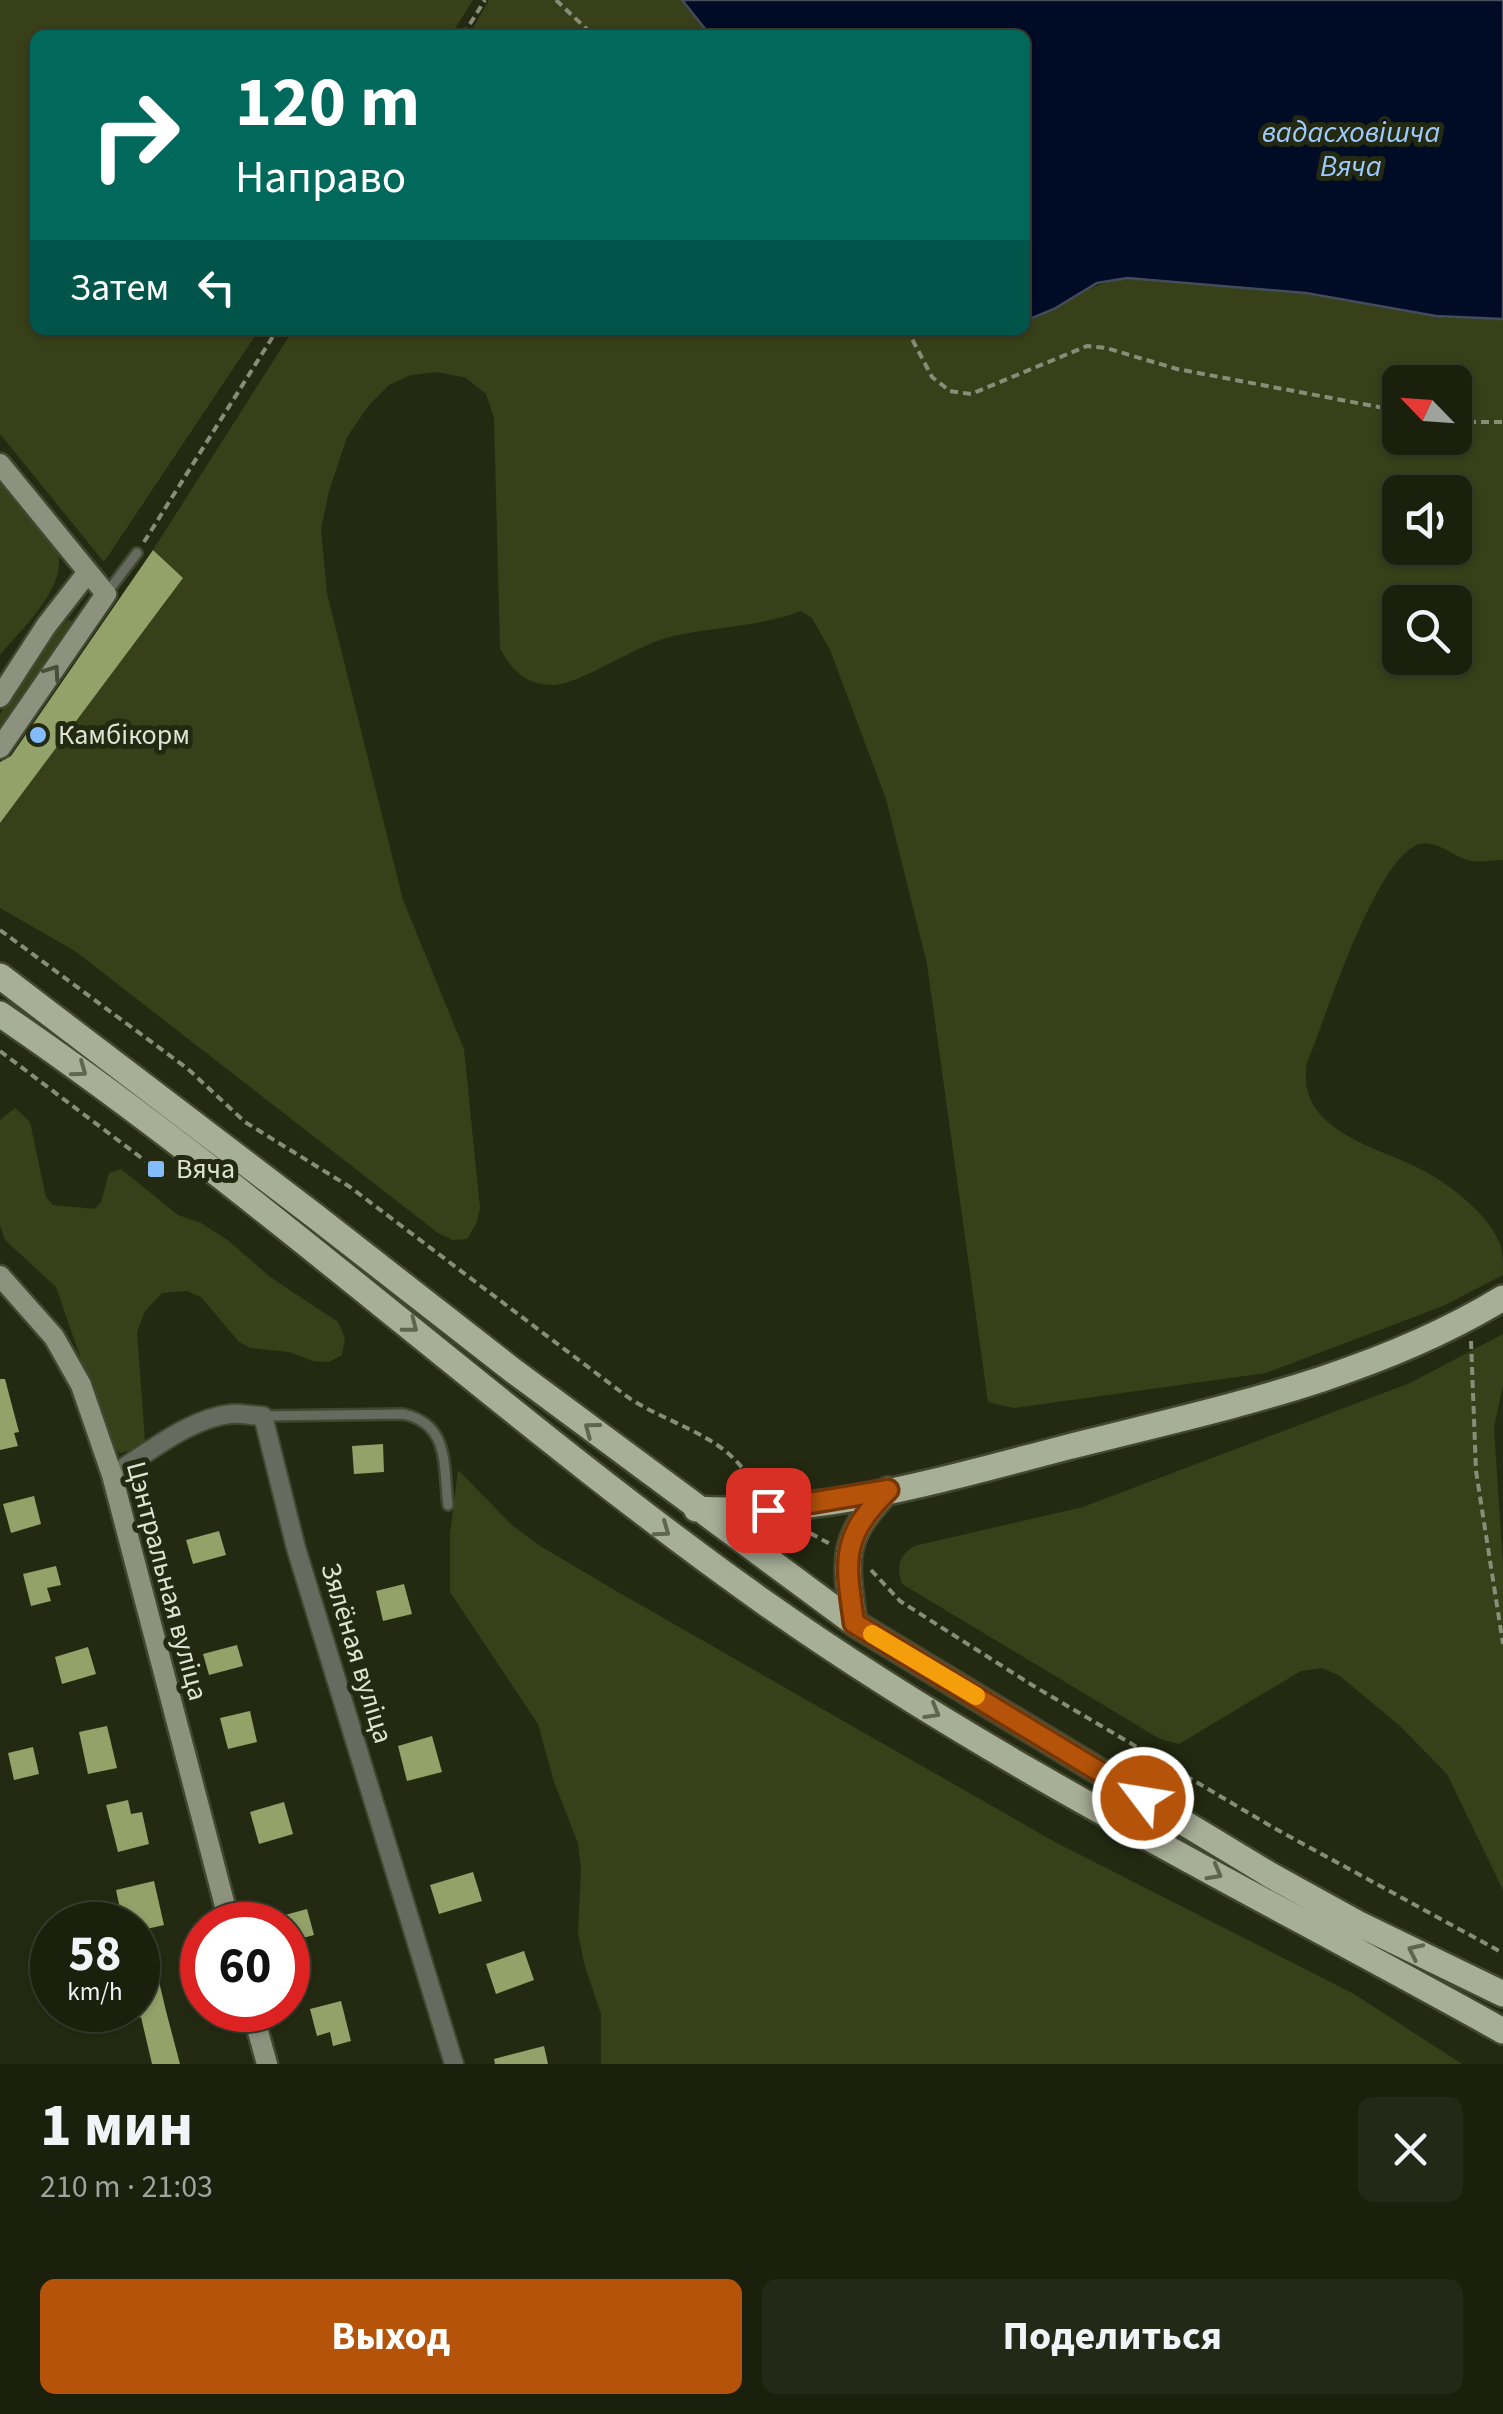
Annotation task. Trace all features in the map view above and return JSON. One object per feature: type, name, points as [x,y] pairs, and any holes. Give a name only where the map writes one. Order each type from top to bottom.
[{"type":"main road","points":[[0,976],[696,1509],[854,1623],[1272,1876],[1357,1923],[1503,1994]]},
{"type":"main road","points":[[0,1014],[157,1126],[644,1516],[773,1608],[915,1702],[1100,1810],[1503,2030]]},
{"type":"main road","points":[[696,1509],[768,1510],[888,1490],[1306,1385],[1402,1350],[1503,1298]]},
{"type":"main road","points":[[854,1623],[847,1554],[865,1513],[888,1490]]},
{"type":"street","points":[[0,464],[106,594],[0,748]]},
{"type":"street","points":[[0,697],[46,626],[88,572]]},
{"type":"street","name":"Цэнтральная вуліца","points":[[0,1276],[35,1312],[69,1360],[112,1475],[224,1902]]},
{"type":"street","points":[[112,1475],[190,1428],[232,1414],[263,1416]]},
{"type":"street","name":"Зялёная вуліца","points":[[263,1416],[296,1548],[454,2064]]},
{"type":"street","points":[[258,2032],[266,2064]]},
{"type":"lane","points":[[106,594],[137,552]]},
{"type":"lane","points":[[263,1416],[403,1414],[421,1418],[432,1426],[440,1444],[448,1505]]},
{"type":"path","points":[[466,30],[485,0]]},
{"type":"path","points":[[556,0],[587,30]]},
{"type":"path","points":[[137,552],[274,335]]},
{"type":"path","points":[[910,335],[932,377],[950,391],[971,394],[1087,346],[1177,370],[1382,408]]},
{"type":"path","points":[[1472,422],[1503,422]]},
{"type":"path","points":[[0,930],[188,1069],[246,1122],[376,1205],[639,1406],[700,1434],[734,1456],[768,1510]]},
{"type":"path","points":[[0,1051],[156,1170]]},
{"type":"path","points":[[1470,1318],[1476,1471],[1503,1644]]},
{"type":"path","points":[[799,1528],[864,1562],[900,1600],[1032,1685],[1274,1828],[1503,1952]]},
{"type":"green space","points":[[0,0],[473,0],[454,30],[30,30],[30,335],[256,335],[104,562],[0,434]]},
{"type":"green space","points":[[489,0],[682,0],[706,30],[472,30]]},
{"type":"green space","points":[[1127,278],[1306,293],[1436,316],[1503,319],[1503,860],[1472,861],[1427,843],[1403,855],[1386,877],[1354,941],[1307,1063],[1307,1086],[1313,1105],[1343,1133],[1422,1170],[1467,1201],[1495,1233],[1503,1275],[1443,1306],[1266,1373],[1014,1408],[988,1402],[927,964],[886,799],[830,650],[812,618],[801,611],[768,621],[666,638],[563,684],[543,684],[520,675],[500,648],[494,418],[486,394],[466,378],[437,372],[411,375],[389,385],[369,405],[347,437],[321,529],[327,593],[403,900],[464,1049],[480,1208],[467,1239],[453,1240],[438,1233],[75,951],[0,908],[0,823],[182,578],[153,550],[290,335],[1030,335],[1030,319],[1087,290]]},
{"type":"green space","points":[[0,481],[54,541],[59,562],[57,577],[42,606],[0,655]]},
{"type":"green space","points":[[69,619],[74,624],[0,741],[0,714],[49,639]]},
{"type":"green space","points":[[15,1108],[30,1122],[46,1197],[53,1205],[95,1209],[101,1202],[109,1173],[121,1169],[178,1215],[201,1223],[229,1241],[270,1277],[338,1322],[345,1338],[342,1355],[329,1362],[313,1361],[289,1352],[251,1348],[239,1342],[201,1297],[187,1291],[162,1293],[145,1311],[137,1332],[145,1441],[120,1453],[111,1446],[56,1287],[5,1240],[0,1225],[0,1120]]},
{"type":"green space","points":[[1503,1334],[1503,1385],[1494,1428],[1503,1564],[1503,1890],[1447,1774],[1400,1726],[1340,1676],[1322,1668],[1301,1671],[1179,1744],[1160,1739],[902,1584],[900,1562],[914,1546],[1083,1507],[1410,1383]]},
{"type":"green space","points":[[458,1470],[512,1525],[540,1546],[1055,1842],[1354,1994],[1462,2064],[601,2064],[601,2014],[578,1933],[578,1843],[554,1782],[538,1724],[450,1592],[450,1534]]},
{"type":"water","name":"вадасховішча Вяча","points":[[682,0],[1503,0],[1503,319],[1436,316],[1306,293],[1127,278],[1097,283],[1030,319],[1030,30],[706,30]]},
{"type":"building","points":[[153,550],[183,578],[0,823],[0,762],[11,756]]},
{"type":"building","points":[[0,1379],[5,1379],[19,1432],[14,1433],[18,1446],[0,1450]]},
{"type":"building","points":[[383,1444],[384,1472],[354,1474],[352,1446]]},
{"type":"building","points":[[34,1496],[41,1524],[11,1533],[3,1504]]},
{"type":"building","points":[[219,1531],[226,1555],[193,1564],[186,1540]]},
{"type":"building","points":[[56,1566],[61,1585],[47,1588],[51,1601],[31,1606],[23,1574]]},
{"type":"building","points":[[404,1584],[412,1614],[383,1621],[376,1591]]},
{"type":"building","points":[[237,1645],[243,1666],[209,1675],[203,1654]]},
{"type":"building","points":[[88,1647],[96,1674],[62,1684],[55,1657]]},
{"type":"building","points":[[250,1711],[257,1742],[228,1749],[220,1718]]},
{"type":"building","points":[[107,1726],[117,1768],[88,1774],[79,1732]]},
{"type":"building","points":[[432,1736],[442,1772],[407,1781],[398,1746]]},
{"type":"building","points":[[33,1747],[39,1774],[14,1780],[8,1753]]},
{"type":"building","points":[[128,1800],[131,1814],[142,1812],[149,1844],[118,1852],[106,1805]]},
{"type":"building","points":[[284,1802],[293,1834],[259,1844],[250,1812]]},
{"type":"building","points":[[473,1872],[482,1901],[439,1914],[430,1885]]},
{"type":"building","points":[[154,1881],[159,1902],[119,1902],[116,1890]]},
{"type":"building","points":[[524,1951],[534,1980],[496,1994],[486,1964]]},
{"type":"building","points":[[160,1985],[180,2064],[152,2064],[145,2032],[160,2032]]},
{"type":"building","points":[[341,2001],[351,2041],[333,2046],[330,2032],[317,2036],[310,2009]]},
{"type":"building","points":[[544,2046],[548,2064],[495,2064],[494,2059]]},
{"type":"slow traffic","points":[[872,1634],[976,1696]]},
{"type":"place","name":"Камбікорм","points":[[38,735]]},
{"type":"place","name":"Вяча","points":[[156,1169]]},
{"type":"route","points":[[768,1510],[888,1490],[865,1513],[847,1554],[854,1623],[1143,1798]]}]
